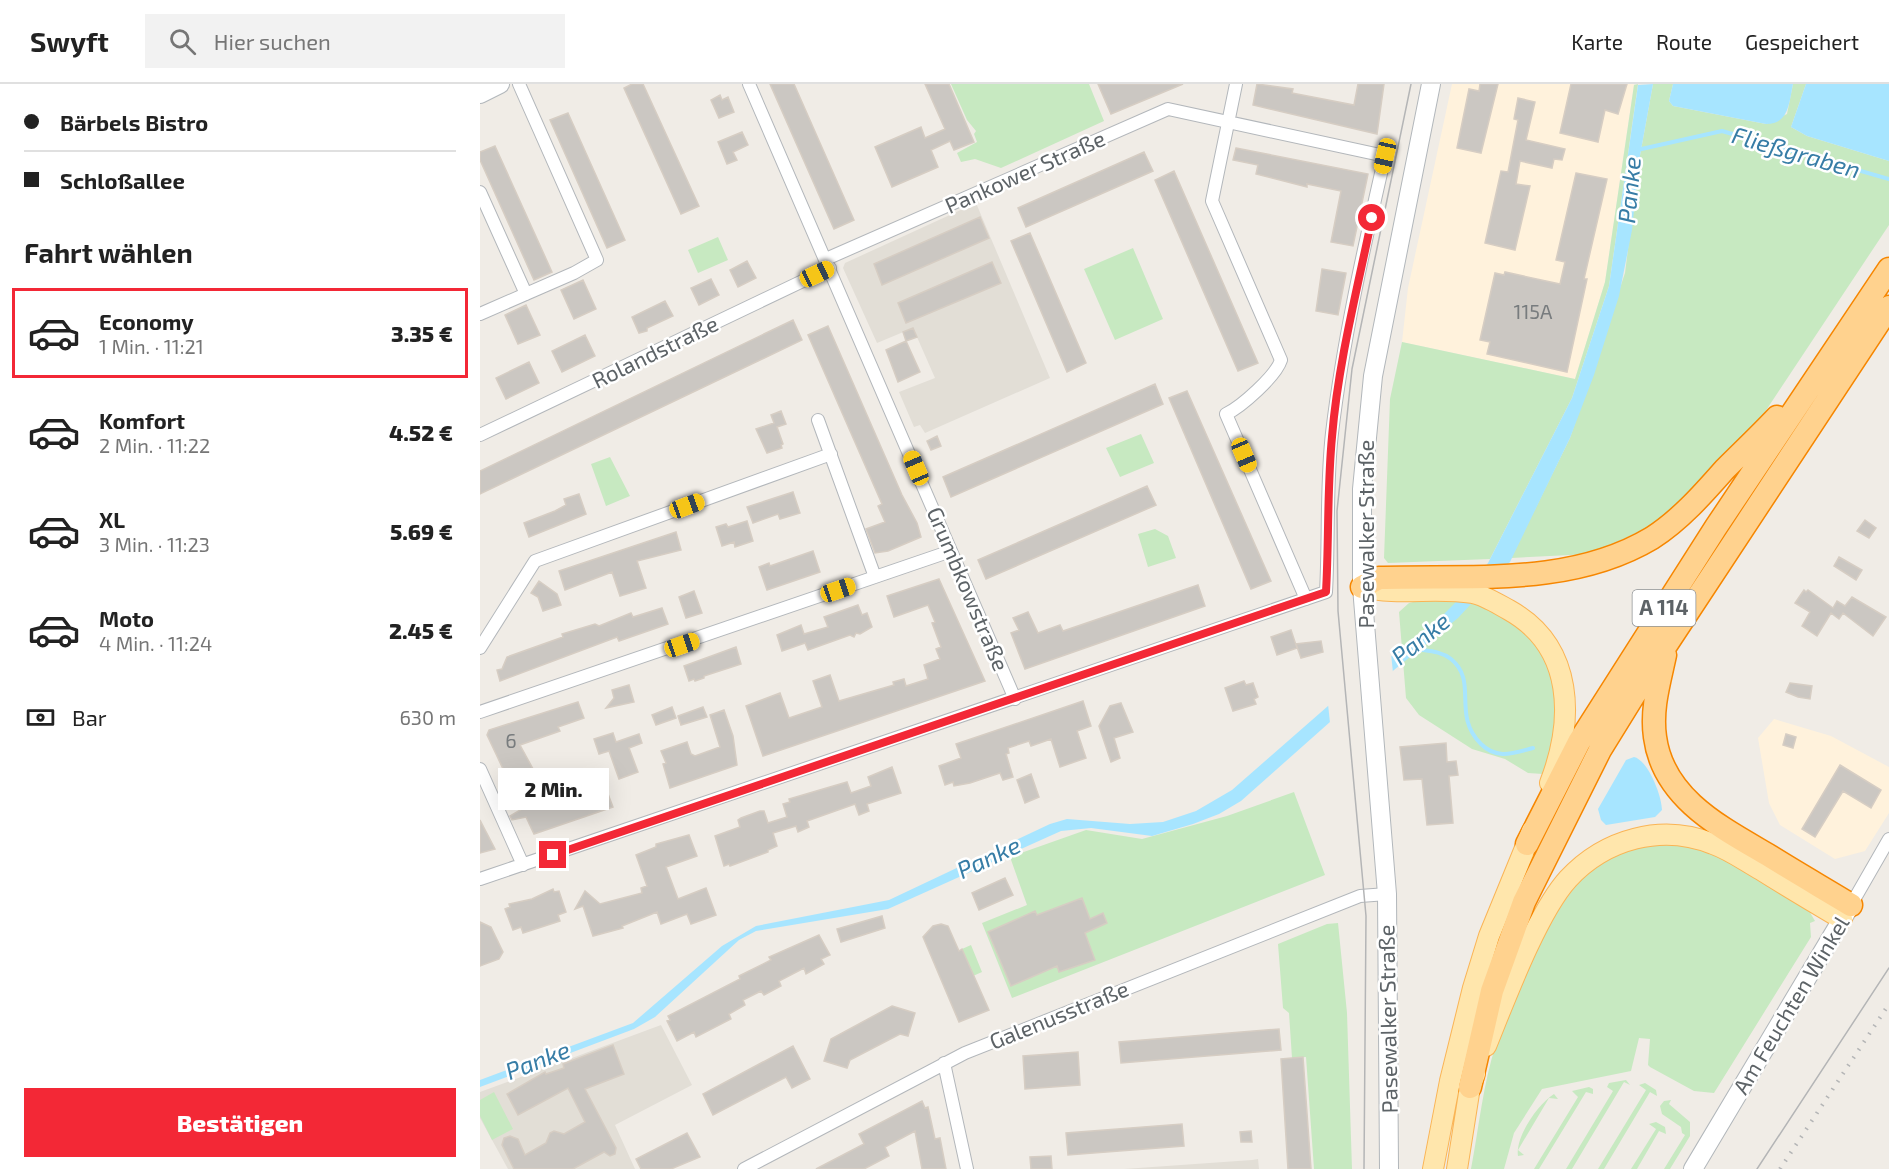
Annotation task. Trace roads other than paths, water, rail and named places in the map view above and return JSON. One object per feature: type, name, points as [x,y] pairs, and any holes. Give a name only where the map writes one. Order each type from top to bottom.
[{"type":"highway","name":"A 114","points":[[1527,844],[1579,742],[1716,527],[1889,269]]},
{"type":"highway","name":"A 114","points":[[1470,1087],[1492,991],[1524,902],[1600,750],[1889,308]]},
{"type":"highway","points":[[1362,587],[1379,578],[1507,576],[1565,571],[1624,551],[1652,538],[1672,522],[1815,380]]},
{"type":"highway","points":[[1668,643],[1655,701],[1654,722],[1659,755],[1672,782],[1696,809],[1717,825],[1846,912]]},
{"type":"main road","points":[[480,94],[500,84]]},
{"type":"main road","name":"Pasewalker Straße","points":[[1389,1169],[1387,894],[1362,587],[1362,489],[1373,376],[1431,84]]},
{"type":"main road","points":[[1362,587],[1382,592],[1473,593],[1517,615],[1537,630],[1551,649],[1560,671],[1565,734],[1527,844],[1489,936],[1473,988],[1450,1081],[1433,1169]]},
{"type":"main road","points":[[1457,1169],[1470,1087],[1547,910],[1568,880],[1607,849],[1646,836],[1670,834],[1701,839],[1846,912]]},
{"type":"main road","name":"Am Feuchten Winkel","points":[[1693,1169],[1846,912]]},
{"type":"street","points":[[480,314],[597,260],[519,84]]},
{"type":"street","name":"Grumbkowstraße","points":[[749,84],[1015,699]]},
{"type":"street","points":[[480,879],[1306,599],[1226,414],[1235,410],[1270,377],[1281,360],[1212,201],[1236,84]]},
{"type":"street","name":"Pankower Straße","points":[[828,264],[1168,109],[1385,156]]},
{"type":"street","name":"Pasewalker Straße","points":[[1306,599],[1326,592],[1327,508],[1332,435],[1348,331],[1385,156]]},
{"type":"street","points":[[480,192],[526,294]]},
{"type":"street","name":"Rolandstraße","points":[[480,435],[828,264]]},
{"type":"street","points":[[818,420],[875,577]]},
{"type":"street","points":[[480,648],[535,561],[831,454]]},
{"type":"street","points":[[480,712],[951,551]]},
{"type":"street","points":[[480,769],[523,865]]},
{"type":"street","name":"Am Feuchten Winkel","points":[[1846,912],[1889,840]]},
{"type":"street","name":"Galenusstraße","points":[[744,1169],[944,1064],[1360,896],[1387,894]]},
{"type":"street","points":[[944,1064],[967,1169]]},
{"type":"water","name":"Panke","points":[[1653,84],[1639,161],[1632,230],[1619,296],[1594,375],[1570,438],[1510,562],[1458,618],[1330,722],[1241,801],[1219,814],[1152,836],[1091,828],[1061,831],[888,909],[756,931],[739,940],[655,1017],[634,1029],[480,1087],[480,1080],[633,1023],[722,946],[756,926],[889,900],[1050,824],[1067,819],[1130,824],[1163,822],[1196,811],[1232,790],[1328,706],[1441,617],[1462,596],[1488,563],[1572,398],[1609,286],[1638,85]]},
{"type":"water","points":[[1673,84],[1793,84],[1789,105],[1784,116],[1774,123],[1766,124],[1673,106],[1669,101]]},
{"type":"water","points":[[1806,84],[1889,84],[1889,161],[1807,136],[1791,127]]},
{"type":"water","points":[[1634,757],[1649,771],[1660,796],[1662,810],[1655,817],[1606,825],[1601,820],[1598,809],[1626,760]]},
{"type":"waterway","name":"Fließgraben","points":[[1637,150],[1722,131],[1889,179]]},
{"type":"waterway","name":"Panke","points":[[1416,649],[1443,654],[1459,668],[1465,688],[1468,721],[1472,733],[1481,744],[1499,754],[1533,748]]},
{"type":"tram line","points":[[1364,1169],[1366,916],[1338,611],[1337,511],[1352,369],[1411,84]]},
{"type":"tram line","points":[[1757,1169],[1889,968]]},
{"type":"railway","points":[[1780,1169],[1889,1004]]}]
